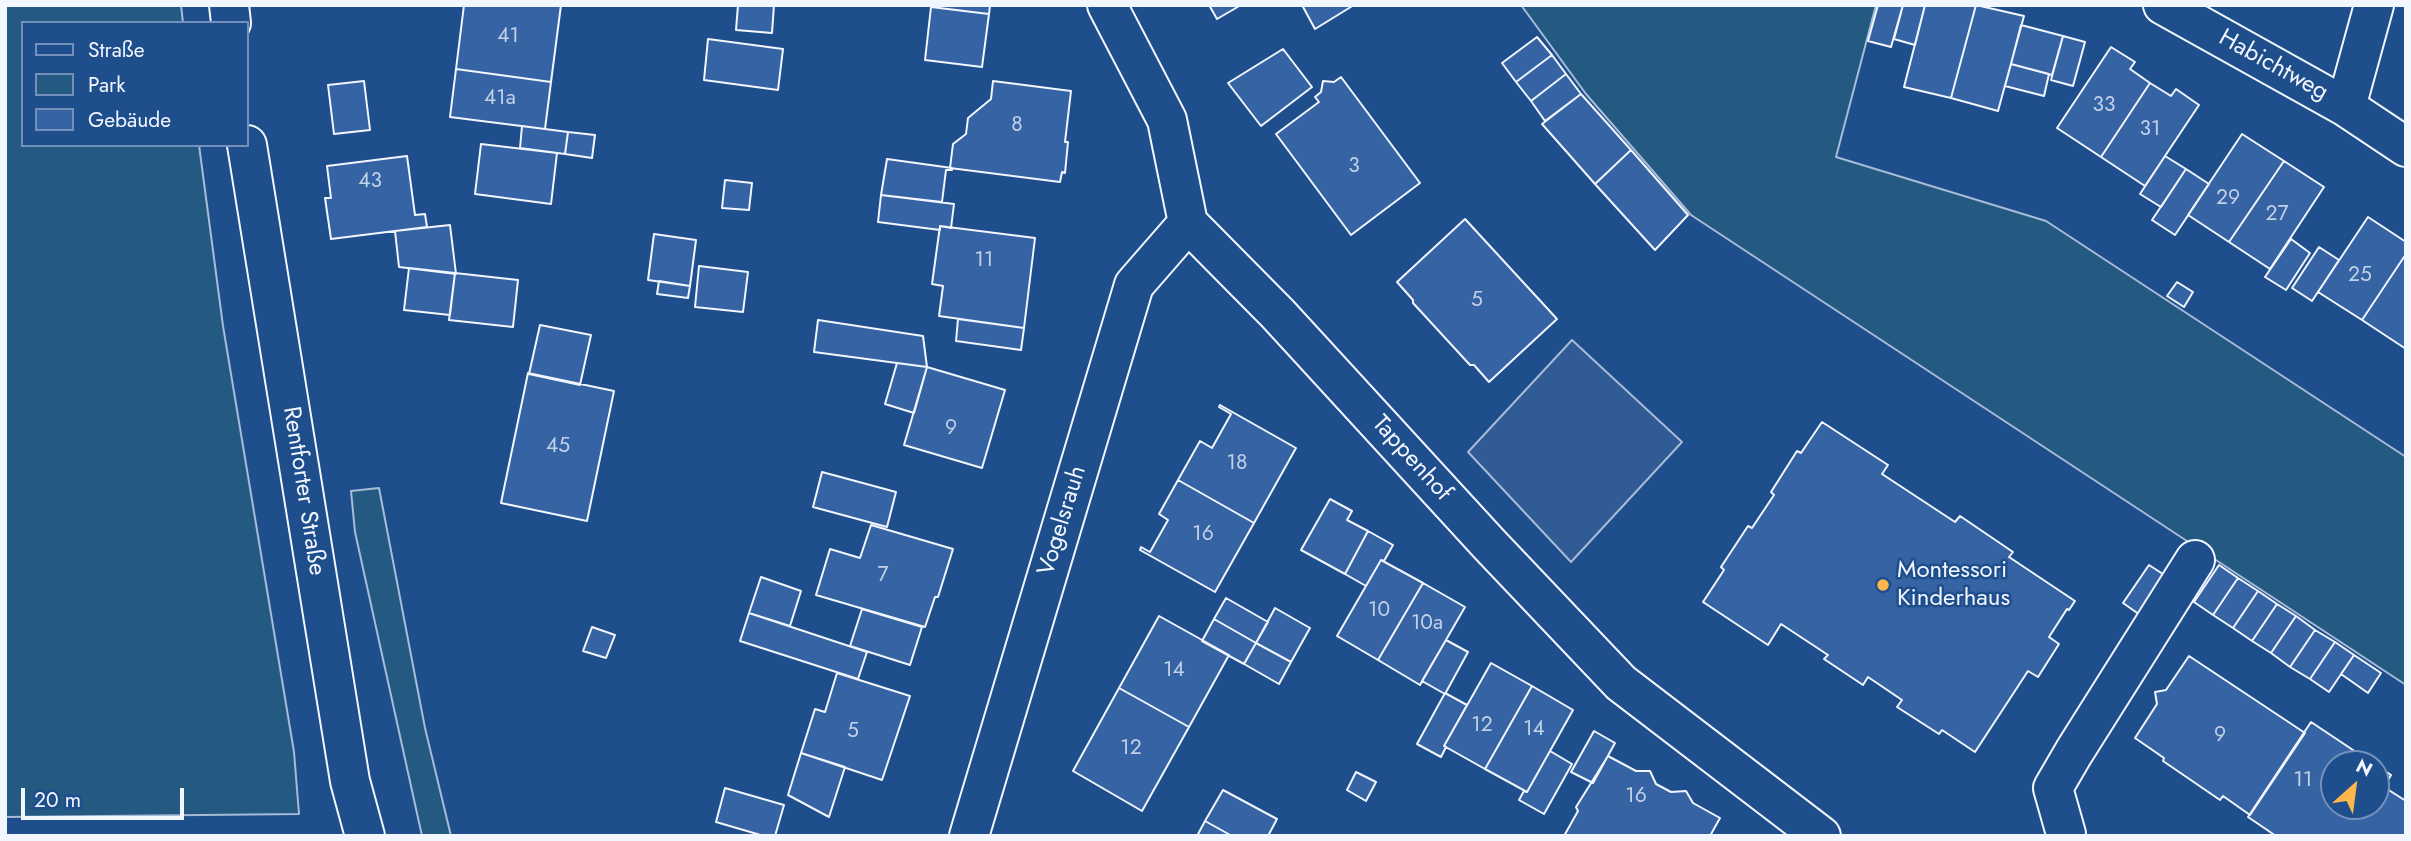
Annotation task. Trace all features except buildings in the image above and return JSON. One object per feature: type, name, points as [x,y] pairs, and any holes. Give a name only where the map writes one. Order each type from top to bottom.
[{"type":"street","points":[[1107,5],[1167,120],[1188,223]]},
{"type":"street","name":"Habichtweg","points":[[2164,5],[2346,107],[2406,147]]},
{"type":"street","name":"Habichtweg","points":[[2346,107],[2374,5]]},
{"type":"street","name":"Rentforter Straße","points":[[247,147],[350,781],[365,836]]},
{"type":"street","name":"Vogelsrauh","points":[[969,836],[1134,285],[1188,223]]},
{"type":"street","name":"Tappenhof","points":[[1188,223],[1278,314],[1479,534],[1621,683],[1821,836]]},
{"type":"street","points":[[2066,835],[2053,788],[2195,560]]},
{"type":"green space","points":[[5,5],[181,5],[183,21],[21,21],[21,147],[199,147],[223,326],[294,752],[299,814],[5,817]]},
{"type":"green space","points":[[1521,5],[1876,5],[1836,157],[2046,221],[2406,457],[2406,685],[1691,215],[1586,94]]},
{"type":"green space","points":[[379,488],[425,728],[451,836],[422,836],[355,532],[351,491]]},
{"type":"shaded area","points":[[1572,340],[1682,442],[1571,562],[1468,452]]},
{"type":"place","name":"Montessori Kinderhaus","points":[[1883,585]]}]
